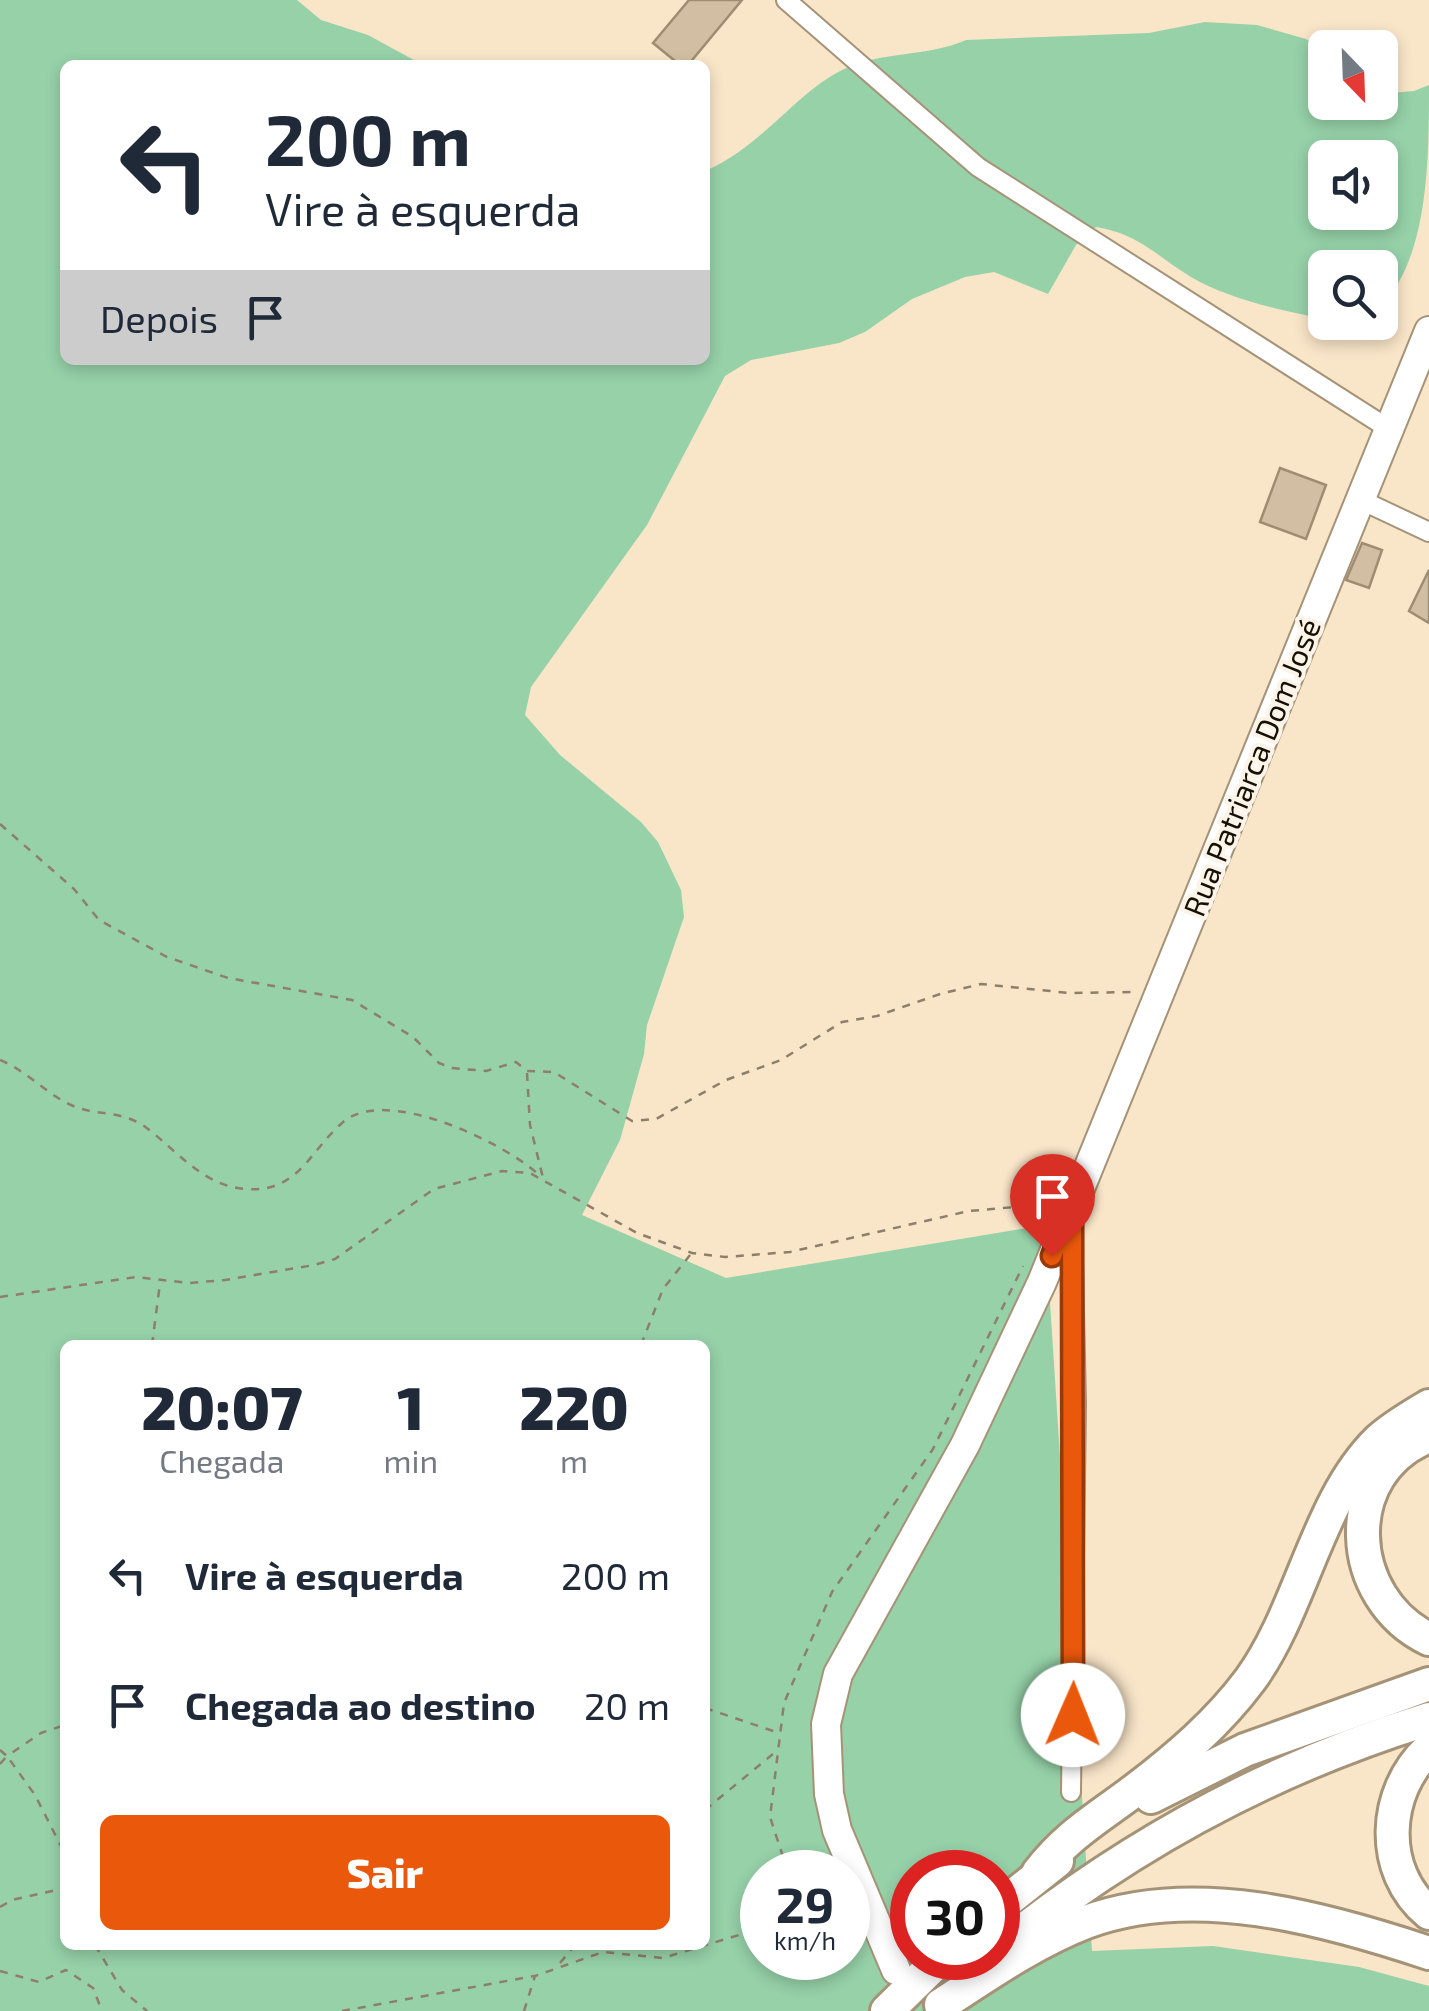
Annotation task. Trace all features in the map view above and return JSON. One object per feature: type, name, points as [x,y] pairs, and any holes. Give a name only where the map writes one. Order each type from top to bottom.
[{"type":"highway","points":[[1038,1873],[1062,1842],[1170,1762],[1231,1704],[1270,1649],[1338,1501],[1364,1456],[1380,1439],[1429,1406]]},
{"type":"highway","points":[[1429,1436],[1393,1458],[1378,1479],[1367,1503],[1363,1540],[1377,1596],[1392,1615],[1429,1639]]},
{"type":"highway","points":[[1020,1889],[1121,1815],[1188,1776],[1306,1725],[1429,1684]]},
{"type":"highway","points":[[1020,1934],[1076,1889],[1182,1822],[1313,1760],[1429,1720]]},
{"type":"highway","points":[[1429,1750],[1400,1785],[1391,1827],[1401,1871],[1429,1912]]},
{"type":"highway","points":[[937,2008],[1051,1938],[1087,1922],[1170,1905],[1262,1912],[1429,1953]]},
{"type":"highway","points":[[886,2011],[918,1980]]},
{"type":"highway","points":[[937,2008],[967,1980]]},
{"type":"main road","name":"Rua Patriarca Dom José","points":[[890,1956],[837,1830],[826,1759],[831,1698],[852,1647],[1002,1373],[1429,330]]},
{"type":"street","points":[[786,0],[978,167],[1389,429]]},
{"type":"street","points":[[1361,500],[1429,532]]},
{"type":"street","points":[[1071,1792],[1076,1482],[1072,1203]]},
{"type":"path","points":[[0,824],[74,889],[99,920],[167,957],[228,978],[352,1000],[413,1037],[439,1063],[452,1068],[486,1070],[516,1062],[527,1071],[554,1072],[632,1121],[656,1119],[726,1080],[781,1060],[842,1022],[878,1016],[981,984],[1068,992],[1130,991],[1156,998]]},
{"type":"path","points":[[0,1060],[24,1070],[73,1106],[122,1114],[145,1127],[194,1170],[245,1190],[287,1183],[342,1122],[399,1113],[468,1130],[520,1158],[543,1180]]},
{"type":"path","points":[[527,1071],[530,1125],[543,1180]]},
{"type":"path","points":[[0,1297],[136,1277],[160,1281],[225,1280],[314,1265],[346,1252],[399,1210],[434,1189],[502,1171],[530,1173],[607,1219],[692,1253],[755,1256],[969,1211],[1072,1203]]},
{"type":"path","points":[[642,1340],[663,1289],[692,1253]]},
{"type":"path","points":[[781,1850],[770,1816],[784,1703],[832,1592],[933,1449],[1029,1254]]},
{"type":"path","points":[[153,1340],[160,1281]]},
{"type":"path","points":[[710,1710],[779,1733]]},
{"type":"path","points":[[0,1764],[40,1734],[60,1727]]},
{"type":"path","points":[[0,1750],[35,1795],[60,1844]]},
{"type":"path","points":[[710,1806],[776,1752]]},
{"type":"path","points":[[0,1907],[12,1900],[60,1889]]},
{"type":"path","points":[[710,1944],[740,1935]]},
{"type":"path","points":[[99,1950],[122,1990],[147,2011]]},
{"type":"path","points":[[559,1964],[570,1950]]},
{"type":"path","points":[[342,2011],[535,1976],[559,1964],[603,1952],[662,1958],[689,1950]]},
{"type":"path","points":[[0,1971],[40,1982],[66,1970],[93,1988],[102,2011]]},
{"type":"path","points":[[524,2011],[535,1976]]},
{"type":"green space","points":[[0,0],[297,0],[321,20],[368,35],[414,60],[60,60],[60,365],[710,365],[710,168],[744,148],[826,79],[844,69],[966,40],[1149,33],[1205,22],[1257,25],[1308,40],[1308,120],[1398,120],[1398,92],[1429,85],[1423,205],[1417,235],[1398,282],[1398,250],[1308,250],[1308,315],[1222,292],[1191,277],[1135,240],[1096,227],[1076,245],[1048,294],[994,272],[965,277],[912,299],[865,332],[839,343],[751,360],[725,376],[647,525],[531,687],[525,715],[560,755],[641,822],[658,842],[681,890],[684,917],[647,1025],[644,1054],[620,1140],[582,1215],[726,1278],[1045,1225],[1092,1951],[1213,1946],[1359,1967],[1429,1986],[1429,2011],[0,2011]]},
{"type":"building","points":[[689,0],[742,0],[692,60],[674,60],[653,43]]},
{"type":"building","points":[[1280,468],[1326,485],[1306,539],[1260,522]]},
{"type":"building","points":[[1362,543],[1382,550],[1369,588],[1346,580]]},
{"type":"building","points":[[1429,570],[1429,623],[1409,611]]},
{"type":"route","points":[[1052,1256],[1072,1203],[1076,1403],[1073,1715]]}]
